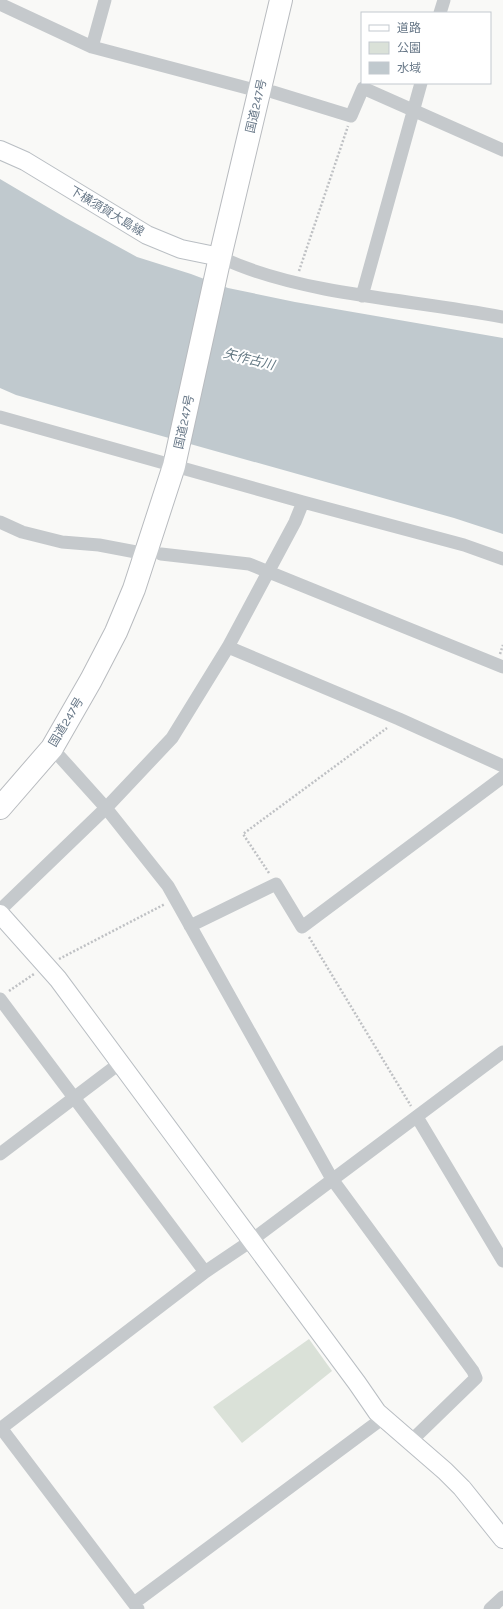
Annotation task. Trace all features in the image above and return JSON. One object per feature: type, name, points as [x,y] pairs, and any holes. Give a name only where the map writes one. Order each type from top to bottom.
[{"type":"highway","name":"国道247号","points":[[2,802],[52,748],[91,680],[122,618],[134,589],[174,466],[220,257],[281,0]]},
{"type":"street","points":[[92,47],[105,0]]},
{"type":"street","points":[[440,12],[444,0]]},
{"type":"street","points":[[0,4],[92,47],[247,88]]},
{"type":"street","points":[[362,296],[421,84]]},
{"type":"street","points":[[273,92],[351,116],[363,88],[503,150]]},
{"type":"street","name":"下横須賀大島線","points":[[0,150],[25,161],[147,235],[181,249],[220,257]]},
{"type":"street","points":[[220,257],[239,267],[295,283],[362,296],[503,317]]},
{"type":"street","points":[[0,417],[303,502],[464,545],[503,559]]},
{"type":"street","points":[[0,910],[106,808],[172,738],[228,647],[295,522],[303,502]]},
{"type":"street","points":[[0,522],[22,532],[62,542],[99,545],[136,552]]},
{"type":"street","points":[[161,554],[249,564],[503,667]]},
{"type":"street","points":[[228,647],[399,719],[503,766]]},
{"type":"street","points":[[52,748],[106,808],[168,886],[332,1179],[473,1371],[476,1378],[410,1442]]},
{"type":"street","points":[[190,926],[276,884],[302,927],[503,777]]},
{"type":"street","points":[[0,914],[48,967],[377,1412],[445,1471],[462,1488],[503,1538]]},
{"type":"street","points":[[3,996],[75,1097],[205,1272]]},
{"type":"street","points":[[383,1418],[136,1606],[1,1429],[205,1272],[251,1241],[503,1052]]},
{"type":"street","points":[[0,1154],[120,1063]]},
{"type":"street","points":[[417,1117],[503,1261]]},
{"type":"street","points":[[490,1609],[503,1597]]},
{"type":"path","points":[[295,283],[351,116]]},
{"type":"path","points":[[276,884],[243,834],[399,719]]},
{"type":"path","points":[[3,996],[56,961],[175,899]]},
{"type":"path","points":[[302,927],[417,1117]]},
{"type":"green space","points":[[309,1339],[332,1371],[242,1443],[213,1407]]},
{"type":"water","name":"矢作古川","points":[[0,179],[66,218],[137,257],[191,274],[228,288],[295,302],[503,338],[503,534],[454,518],[16,395],[0,388]]}]
